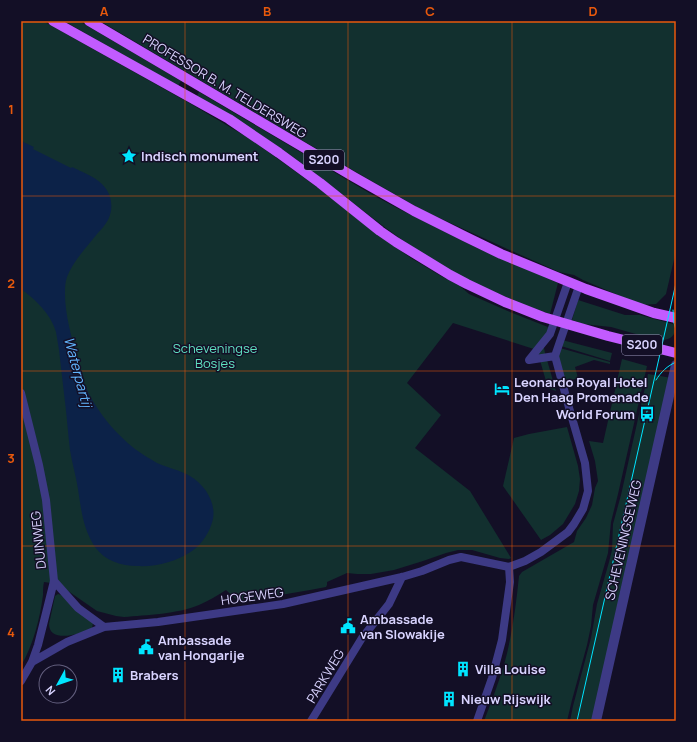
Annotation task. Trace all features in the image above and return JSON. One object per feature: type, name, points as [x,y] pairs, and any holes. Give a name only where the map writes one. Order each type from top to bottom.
[{"type":"main road","name":"PROFESSOR B. M. TELDERSWEG","points":[[53,21],[229,119],[320,182],[380,231],[450,275],[505,302],[543,317],[608,336],[676,352]]},
{"type":"main road","name":"PROFESSOR B. M. TELDERSWEG","points":[[89,21],[348,174],[414,211],[495,251],[568,282],[629,305],[676,318]]},
{"type":"street","points":[[555,356],[529,360],[550,334],[568,282]]},
{"type":"street","points":[[402,577],[461,557],[509,567],[526,562],[568,532],[574,524],[583,509],[588,491],[585,463],[555,356],[579,286]]},
{"type":"street","name":"SCHEVENINGSEWEG","points":[[596,721],[676,365]]},
{"type":"street","name":"DUINWEG","points":[[21,393],[46,500],[54,581],[38,645],[32,662],[21,681]]},
{"type":"street","points":[[477,721],[492,678],[502,640],[510,582],[509,567]]},
{"type":"street","name":"HOGEWEG","points":[[32,662],[67,642],[104,627],[158,622],[283,604],[402,577]]},
{"type":"street","name":"PARKWEG","points":[[311,721],[362,638],[389,604],[402,577]]},
{"type":"street","points":[[54,581],[78,608],[104,627]]},
{"type":"green space","name":"Scheveningse Bosjes","points":[[21,21],[43,21],[191,104],[250,139],[411,258],[460,286],[469,294],[548,327],[547,337],[543,343],[556,391],[548,388],[537,350],[453,323],[407,383],[441,415],[415,448],[470,491],[511,558],[500,558],[472,550],[458,550],[394,570],[371,574],[347,573],[327,582],[326,587],[239,602],[226,590],[206,602],[191,608],[162,614],[124,617],[97,611],[58,584],[44,582],[42,604],[38,622],[29,649],[21,666]]},
{"type":"green space","points":[[64,21],[79,21],[181,81],[178,86]]},
{"type":"green space","points":[[100,21],[676,21],[676,251],[666,294],[656,304],[641,305],[574,275],[559,272],[424,211]]},
{"type":"green space","points":[[199,92],[399,209],[477,248],[558,283],[550,314],[516,301],[465,278],[417,250],[284,151],[247,126],[197,96]]},
{"type":"green space","points":[[578,300],[625,315],[640,315],[676,325],[675,333],[668,339],[657,340],[611,327],[583,324],[572,320]]},
{"type":"green space","points":[[562,340],[612,353],[610,361],[561,346]]},
{"type":"green space","points":[[560,348],[610,362],[610,364],[594,360],[575,367],[578,378],[565,382],[558,356]]},
{"type":"green space","points":[[622,359],[647,366],[611,522],[608,553],[593,605],[587,645],[567,721],[484,721],[507,654],[517,598],[519,576],[522,572],[574,542],[577,531],[586,518],[592,505],[595,488],[598,481],[595,461],[589,441],[603,443]]},
{"type":"green space","points":[[648,374],[672,378],[594,721],[570,721],[591,638],[597,604],[612,550],[613,524],[621,495]]},
{"type":"green space","points":[[567,427],[578,466],[580,479],[579,491],[575,504],[563,524],[550,535],[541,540],[503,486],[514,438]]},
{"type":"green space","points":[[58,594],[93,623],[92,628],[81,633],[67,636],[54,634],[50,630],[49,624],[55,596]]},
{"type":"water","name":"Waterpartij","points":[[21,141],[34,147],[33,149],[71,168],[72,167],[88,174],[102,184],[110,197],[111,211],[108,220],[76,260],[67,277],[65,283],[65,302],[67,318],[78,362],[88,392],[108,423],[128,443],[143,455],[157,463],[190,476],[205,489],[211,500],[213,506],[213,519],[205,537],[192,551],[173,561],[159,565],[144,566],[131,566],[114,562],[99,552],[91,540],[85,526],[70,450],[56,332],[47,313],[21,289]]},
{"type":"tram line","points":[[577,721],[676,283]]},
{"type":"tram line","points":[[673,310],[676,330]]},
{"type":"tram line","points":[[656,380],[664,370],[676,362]]},
{"type":"place","name":"Indisch monument","points":[[129,156]]},
{"type":"place","name":"Leonardo Royal Hotel Den Haag Promenade","points":[[502,389]]},
{"type":"place","name":"World Forum","points":[[647,414]]},
{"type":"place","name":"Ambassade van Slowakije","points":[[348,626]]},
{"type":"place","name":"Ambassade van Hongarije","points":[[146,647]]},
{"type":"place","name":"Villa Louise","points":[[463,669]]},
{"type":"place","name":"Brabers","points":[[118,675]]},
{"type":"place","name":"Nieuw Rijswijk","points":[[449,699]]}]
